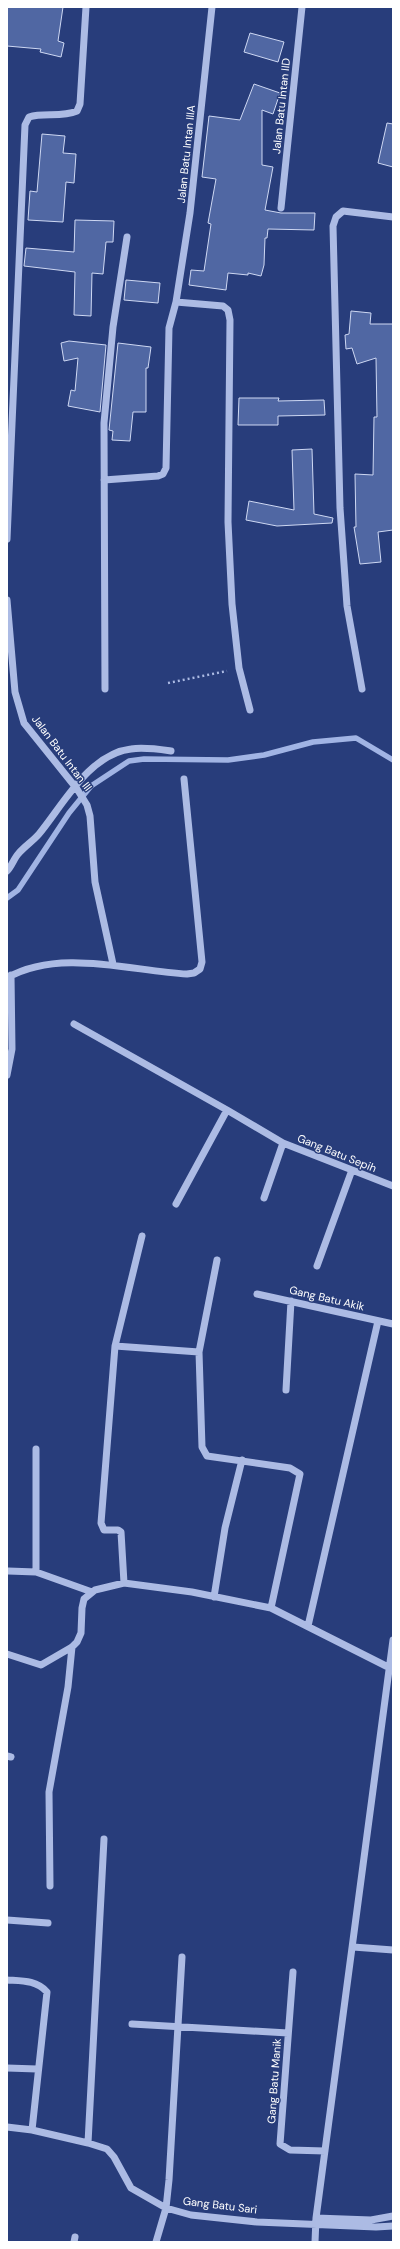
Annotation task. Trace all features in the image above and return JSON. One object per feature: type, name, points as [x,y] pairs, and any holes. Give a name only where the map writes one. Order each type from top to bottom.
[{"type":"street","points":[[7,539],[25,125],[29,117],[37,114],[69,114],[77,111],[80,104],[86,7]]},
{"type":"street","name":"Jalan Batu Intan IIIA","points":[[104,480],[163,474],[166,468],[169,328],[176,302],[190,213],[212,7]]},
{"type":"street","name":"Jalan Batu Intan IID","points":[[281,208],[302,7]]},
{"type":"street","points":[[362,689],[347,606],[340,508],[333,226],[336,217],[343,211],[393,217]]},
{"type":"street","points":[[105,688],[104,422],[113,326],[127,237]]},
{"type":"street","points":[[176,302],[223,306],[228,310],[230,320],[228,522],[232,604],[239,668],[250,710]]},
{"type":"street","name":"Jalan Batu Intan III","points":[[7,600],[15,692],[24,723],[76,788],[87,805],[92,826],[95,882],[112,964]]},
{"type":"street","points":[[7,870],[17,854],[38,836],[76,788],[96,766],[117,753],[130,749],[148,748],[171,751]]},
{"type":"street","points":[[7,1075],[12,1049],[9,976],[39,966],[112,964],[187,974],[194,973],[202,966],[184,779]]},
{"type":"street","points":[[74,1024],[283,1143]]},
{"type":"street","points":[[176,1204],[226,1110]]},
{"type":"street","name":"Gang Batu Sepih","points":[[264,1198],[283,1143],[393,1186]]},
{"type":"street","points":[[317,1266],[352,1170]]},
{"type":"street","points":[[124,1583],[121,1532],[118,1530],[104,1530],[101,1523],[115,1346],[142,1236]]},
{"type":"street","points":[[217,1260],[199,1352],[202,1447],[207,1456],[210,1458],[242,1460],[290,1468],[300,1474],[271,1608]]},
{"type":"street","name":"Gang Batu Akik","points":[[257,1294],[393,1324]]},
{"type":"street","points":[[286,1390],[291,1301]]},
{"type":"street","points":[[308,1626],[378,1321]]},
{"type":"street","points":[[115,1346],[199,1352]]},
{"type":"street","points":[[36,1449],[36,1572]]},
{"type":"street","points":[[214,1597],[226,1528],[242,1460]]},
{"type":"street","points":[[8,1571],[36,1572],[92,1592]]},
{"type":"street","points":[[50,1886],[49,1792],[68,1687],[72,1647],[81,1633],[82,1608],[84,1599],[92,1592],[124,1583],[192,1592],[271,1608],[388,1667]]},
{"type":"street","points":[[315,2242],[316,2220],[325,2151],[390,1684],[388,1667],[393,1640]]},
{"type":"street","points":[[7,1654],[34,1664],[41,1665],[72,1647]]},
{"type":"street","points":[[88,2142],[104,1839]]},
{"type":"street","points":[[7,1920],[48,1923]]},
{"type":"street","points":[[353,1947],[393,1950]]},
{"type":"street","points":[[156,2242],[166,2208],[182,1957]]},
{"type":"street","name":"Gang Batu Manik","points":[[293,1972],[280,2144],[290,2150],[325,2151]]},
{"type":"street","points":[[7,1980],[29,1981],[40,1985],[47,1992],[37,2069],[32,2130]]},
{"type":"street","points":[[132,2024],[178,2028],[288,2033]]},
{"type":"street","points":[[7,2068],[37,2069]]},
{"type":"street","name":"Gang Batu Sari","points":[[7,2127],[32,2130],[88,2142],[107,2150],[114,2157],[131,2188],[166,2208],[191,2215],[242,2220],[316,2220]]},
{"type":"street","points":[[316,2220],[371,2220],[393,2216]]},
{"type":"street","points":[[316,2220],[376,2227],[393,2226]]},
{"type":"path","points":[[168,683],[239,668]]},
{"type":"building","points":[[7,7],[63,7],[58,41],[64,43],[61,57],[40,52],[41,49],[7,46]]},
{"type":"building","points":[[250,33],[284,42],[278,62],[244,52]]},
{"type":"building","points":[[254,84],[280,93],[273,114],[262,110],[262,165],[273,167],[265,210],[281,213],[315,213],[314,230],[268,229],[267,238],[265,238],[264,265],[261,276],[248,273],[248,275],[228,273],[226,290],[189,285],[191,270],[204,271],[211,224],[208,223],[216,179],[202,177],[209,116],[240,120]]},
{"type":"building","points":[[387,123],[393,124],[393,167],[378,163]]},
{"type":"building","points":[[42,134],[65,136],[63,153],[76,154],[74,183],[66,182],[63,222],[28,220],[30,191],[37,192]]},
{"type":"building","points":[[75,220],[114,221],[113,242],[106,242],[103,274],[92,273],[91,316],[74,315],[75,272],[24,266],[26,248],[74,252]]},
{"type":"building","points":[[126,280],[160,283],[158,303],[124,300]]},
{"type":"building","points":[[351,311],[371,313],[370,324],[393,324],[393,530],[378,532],[381,562],[360,564],[354,527],[356,527],[355,474],[373,475],[374,417],[377,417],[376,358],[357,364],[352,348],[346,349],[345,335],[349,334]]},
{"type":"building","points":[[69,341],[106,345],[100,412],[68,406],[71,390],[75,391],[78,358],[64,361],[61,343]]},
{"type":"building","points":[[118,343],[151,347],[148,368],[146,368],[146,412],[133,412],[130,441],[112,440],[113,431],[109,430]]},
{"type":"building","points":[[239,398],[279,398],[278,401],[324,400],[325,415],[278,416],[278,425],[238,425]]},
{"type":"building","points":[[312,449],[314,514],[333,518],[332,523],[277,526],[246,520],[249,501],[294,510],[292,450]]},
{"type":"waterway","points":[[7,898],[18,890],[69,813],[91,786],[129,761],[144,759],[228,760],[264,755],[313,742],[356,738],[393,760]]}]
